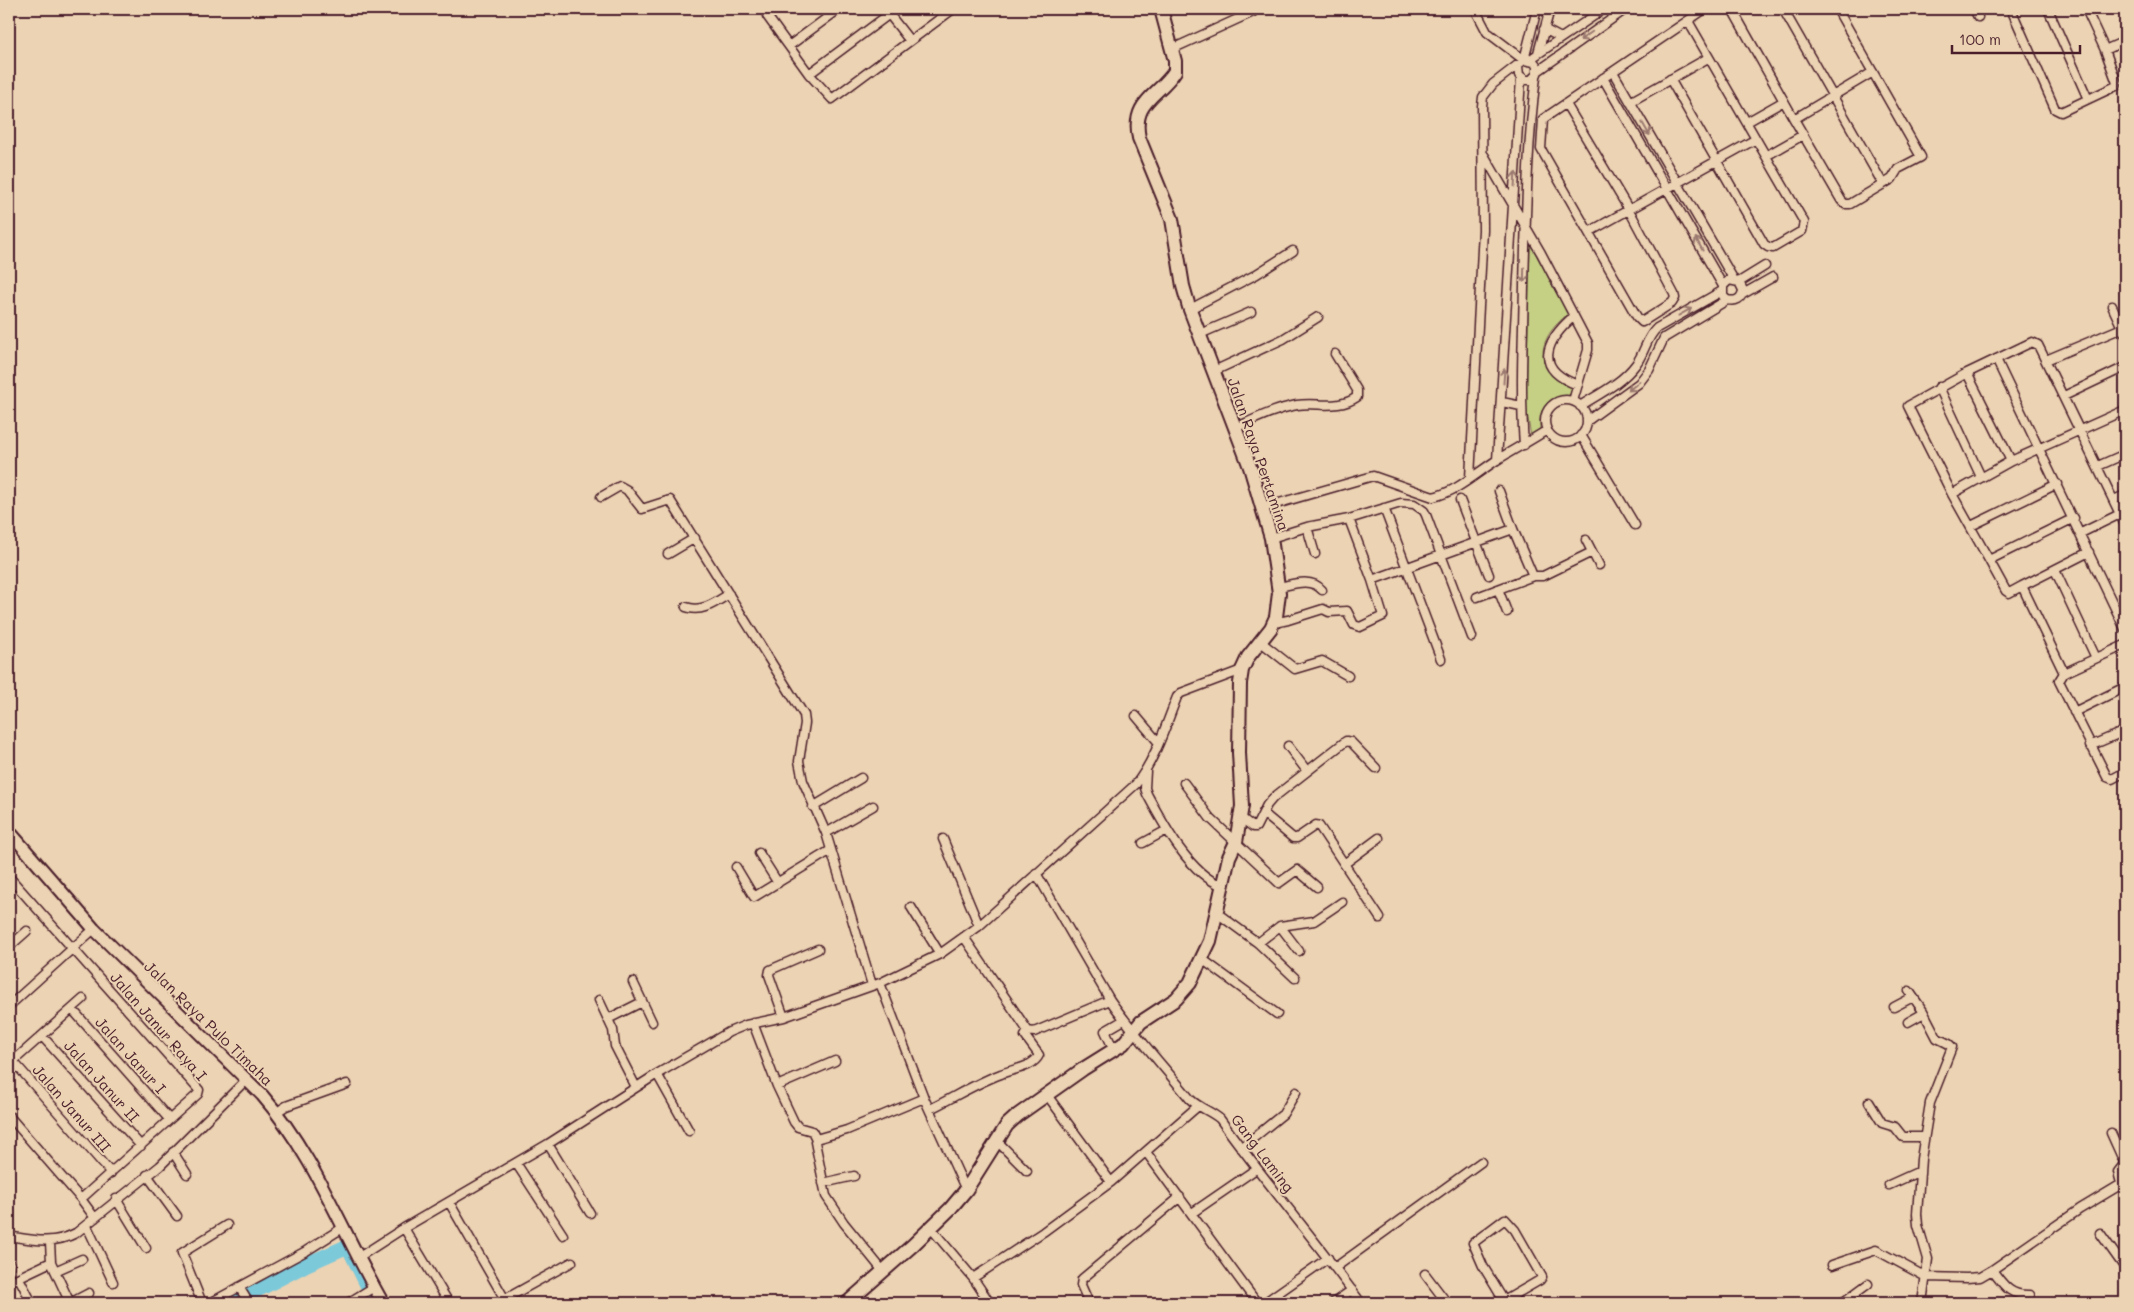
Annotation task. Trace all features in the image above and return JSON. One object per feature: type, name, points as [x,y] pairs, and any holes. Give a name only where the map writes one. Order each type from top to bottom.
[{"type":"main road","name":"Jalan Raya Pertamina","points":[[847,1303],[913,1245],[950,1209],[966,1190],[1002,1131],[1018,1115],[1123,1044],[1150,1015],[1176,999],[1187,988],[1210,941],[1229,857],[1236,842],[1242,806],[1239,754],[1242,670],[1248,657],[1274,623],[1279,604],[1279,587],[1271,538],[1250,467],[1190,309],[1183,286],[1172,219],[1136,127],[1142,107],[1175,71],[1175,62],[1161,9]]},
{"type":"street","points":[[777,9],[767,16],[810,74],[832,99],[953,9]]},
{"type":"street","points":[[789,46],[839,9]]},
{"type":"street","points":[[1172,49],[1253,12],[1255,9]]},
{"type":"street","points":[[1475,9],[1488,32],[1524,62],[1537,66],[1529,134],[1525,226],[1521,406],[1524,445]]},
{"type":"street","points":[[1497,460],[1522,78],[1518,70],[1524,62],[1537,9]]},
{"type":"street","points":[[1538,53],[1550,9]]},
{"type":"street","points":[[1470,478],[1483,230],[1481,133],[1483,97],[1493,84],[1604,9]]},
{"type":"street","points":[[1522,78],[1526,80],[1537,74],[1626,9]]},
{"type":"street","points":[[1566,104],[1629,210],[1675,298],[1672,303],[1642,322],[1541,149],[1544,119],[1604,78],[1706,9]]},
{"type":"street","points":[[1732,9],[1841,200],[1845,204],[1850,204],[1892,179],[1898,169],[1921,157],[1837,9]]},
{"type":"street","points":[[1783,9],[1884,184]]},
{"type":"street","points":[[1974,9],[1978,17]]},
{"type":"street","points":[[2010,9],[2054,109],[2061,112],[2117,84],[2106,50],[2086,9]]},
{"type":"street","points":[[2048,9],[2088,99]]},
{"type":"street","points":[[2122,9],[2125,15]]},
{"type":"street","points":[[810,74],[890,10],[910,41]]},
{"type":"street","points":[[1670,79],[1764,244],[1773,248],[1802,231],[1804,222],[1688,21]]},
{"type":"street","points":[[1544,29],[1561,38]]},
{"type":"street","points":[[2106,50],[2125,42]]},
{"type":"street","points":[[1630,102],[1708,58]]},
{"type":"street","points":[[1613,72],[1736,281],[1742,285],[1743,294]]},
{"type":"street","points":[[1794,119],[1874,72]]},
{"type":"street","points":[[1604,78],[1667,188],[1727,300]]},
{"type":"street","points":[[1747,122],[1784,102]]},
{"type":"street","points":[[1766,156],[1803,135]]},
{"type":"street","points":[[1589,232],[1756,139]]},
{"type":"street","points":[[1482,152],[1588,342],[1588,350],[1578,385],[1577,404]]},
{"type":"street","points":[[1190,309],[1255,275],[1293,251]]},
{"type":"street","points":[[1577,404],[1629,373],[1637,363],[1649,335],[1657,328],[1722,289],[1729,280],[1736,281],[1765,266]]},
{"type":"street","points":[[1587,421],[1585,413],[1577,404],[1561,400],[1550,407],[1545,419],[1547,430],[1559,441],[1566,442],[1581,436],[1587,421],[1639,383],[1649,370],[1664,338],[1727,300],[1736,301],[1743,294],[1773,277]]},
{"type":"street","points":[[2046,360],[2124,331],[2112,306]]},
{"type":"street","points":[[1200,334],[1251,312]]},
{"type":"street","points":[[1574,316],[1553,336],[1548,353],[1554,370],[1578,385]]},
{"type":"street","points":[[1214,371],[1283,339],[1318,317]]},
{"type":"street","points":[[2089,552],[2009,593],[2006,591],[1907,408],[1911,402],[1967,373],[2035,342],[2038,344],[2081,430],[2125,525]]},
{"type":"street","points":[[1235,428],[1268,413],[1296,405],[1334,406],[1357,398],[1356,390],[1335,354]]},
{"type":"street","points":[[1996,359],[2074,518],[2125,628]]},
{"type":"street","points":[[2064,396],[2125,367]]},
{"type":"street","points":[[1967,373],[2011,461]]},
{"type":"street","points":[[1939,387],[1981,477]]},
{"type":"street","points":[[1502,402],[1521,406]]},
{"type":"street","points":[[1952,494],[2011,461],[2125,410]]},
{"type":"street","points":[[1262,508],[1367,476],[1378,477],[1433,497],[1456,490],[1497,460],[1547,430]]},
{"type":"street","points":[[1581,436],[1635,525]]},
{"type":"street","points":[[2098,466],[2125,454]]},
{"type":"street","points":[[1971,526],[2057,484]]},
{"type":"street","points":[[602,498],[621,486],[642,509],[670,500],[804,715],[805,723],[799,761],[803,782],[826,833],[876,984],[924,1098],[966,1190]]},
{"type":"street","points":[[1499,491],[1533,576]]},
{"type":"street","points":[[2114,500],[2125,495]]},
{"type":"street","points":[[1460,500],[1489,575]]},
{"type":"street","points":[[1271,538],[1307,527],[1349,519],[1406,502],[1414,504],[1421,508],[1426,515],[1472,637]]},
{"type":"street","points":[[1384,508],[1441,659]]},
{"type":"street","points":[[2081,533],[2120,514]]},
{"type":"street","points":[[1990,560],[2074,518]]},
{"type":"street","points":[[1274,623],[1323,609],[1329,612],[1347,611],[1354,625],[1360,627],[1383,616],[1372,580],[1349,519]]},
{"type":"street","points":[[1307,527],[1315,554]]},
{"type":"street","points":[[1372,580],[1513,529]]},
{"type":"street","points":[[668,554],[695,538]]},
{"type":"street","points":[[1586,540],[1598,565]]},
{"type":"street","points":[[1477,597],[1533,576],[1543,576],[1592,552]]},
{"type":"street","points":[[2056,570],[2096,658]]},
{"type":"street","points":[[1279,587],[1308,582],[1322,590]]},
{"type":"street","points":[[2022,586],[2064,673]]},
{"type":"street","points":[[1498,589],[1507,612]]},
{"type":"street","points":[[686,607],[693,610],[701,609],[729,594]]},
{"type":"street","points":[[1261,642],[1295,669],[1322,661],[1348,676]]},
{"type":"street","points":[[2125,645],[2064,673],[2059,681],[2090,746],[2108,778],[2112,779],[2125,772]]},
{"type":"street","points":[[359,1257],[404,1228],[548,1144],[657,1074],[729,1032],[746,1024],[784,1017],[876,984],[940,954],[979,926],[1036,873],[1114,806],[1146,771],[1181,693],[1242,670]]},
{"type":"street","points":[[2074,712],[2125,688]]},
{"type":"street","points":[[1136,716],[1159,743]]},
{"type":"street","points":[[2090,746],[2125,730]]},
{"type":"street","points":[[1240,817],[1253,827],[1256,827],[1274,798],[1346,741],[1351,742],[1376,768]]},
{"type":"street","points":[[1288,746],[1307,772]]},
{"type":"street","points":[[1146,771],[1145,788],[1147,794],[1167,830],[1182,852],[1211,882],[1222,886]]},
{"type":"street","points":[[813,807],[861,778]]},
{"type":"street","points":[[1184,783],[1210,818],[1279,883],[1297,870],[1318,887]]},
{"type":"street","points":[[826,833],[873,806]]},
{"type":"street","points":[[1263,813],[1293,838],[1297,838],[1318,825],[1380,918]]},
{"type":"street","points":[[1143,843],[1167,830]]},
{"type":"street","name":"Jalan Raya Pulo Timaha","points":[[9,831],[91,932],[241,1086],[277,1112],[309,1163],[341,1228],[359,1257],[368,1289],[383,1303]]},
{"type":"street","points":[[1344,864],[1379,838]]},
{"type":"street","points":[[943,839],[979,926]]},
{"type":"street","points":[[736,867],[754,897],[831,850]]},
{"type":"street","points":[[759,853],[778,883]]},
{"type":"street","name":"Gang Laming","points":[[1036,873],[1110,1000],[1124,1020],[1198,1106],[1215,1114],[1256,1169],[1336,1267],[1361,1303]]},
{"type":"street","points":[[9,877],[74,949]]},
{"type":"street","points":[[1258,943],[1280,926],[1314,921],[1342,902]]},
{"type":"street","points":[[911,907],[940,954]]},
{"type":"street","points":[[1217,913],[1258,943],[1295,978]]},
{"type":"street","points":[[1280,926],[1299,951]]},
{"type":"street","points":[[10,942],[27,930]]},
{"type":"street","points":[[9,1006],[91,932]]},
{"type":"street","points":[[964,937],[1028,1031],[1034,1032],[1110,1000]]},
{"type":"street","name":"Jalan Janur Raya I","points":[[74,949],[197,1086],[198,1094],[82,1199]]},
{"type":"street","points":[[784,1017],[769,975],[770,970],[818,949]]},
{"type":"street","points":[[1202,959],[1277,1014]]},
{"type":"street","points":[[634,982],[652,1022]]},
{"type":"street","points":[[1894,1006],[1911,994],[1924,1013],[1937,1038],[1950,1044],[1952,1047],[1930,1103],[1924,1136],[1920,1171],[1918,1224],[1928,1259],[1922,1303]]},
{"type":"street","points":[[11,1063],[83,998]]},
{"type":"street","points":[[599,1000],[613,1032],[616,1048],[636,1087]]},
{"type":"street","points":[[608,1019],[642,1002]]},
{"type":"street","name":"Jalan Janur I","points":[[72,1009],[170,1119]]},
{"type":"street","points":[[1908,1022],[1924,1013]]},
{"type":"street","points":[[1114,1050],[1105,1032],[1124,1020]]},
{"type":"street","points":[[753,1023],[777,1086],[794,1122],[798,1127],[812,1131],[816,1139],[815,1142],[826,1196],[836,1213],[884,1271]]},
{"type":"street","points":[[930,1109],[1001,1074],[1034,1061],[1038,1055],[1025,1036],[1028,1031]]},
{"type":"street","name":"Jalan Janur II","points":[[42,1036],[141,1146]]},
{"type":"street","points":[[777,1086],[835,1061]]},
{"type":"street","name":"Jalan Janur III","points":[[11,1063],[111,1173]]},
{"type":"street","points":[[657,1074],[689,1131]]},
{"type":"street","points":[[277,1112],[286,1106],[347,1084]]},
{"type":"street","points":[[9,1236],[50,1242],[65,1238],[87,1226],[116,1199],[173,1152],[241,1086]]},
{"type":"street","points":[[1241,1148],[1283,1114],[1296,1092]]},
{"type":"street","points":[[1047,1095],[1111,1182]]},
{"type":"street","points":[[816,1139],[847,1130],[924,1098]]},
{"type":"street","points":[[1869,1102],[1882,1123],[1895,1127],[1903,1137],[1924,1136]]},
{"type":"street","points":[[973,1278],[1043,1232],[1111,1182],[1198,1106]]},
{"type":"street","points":[[9,1118],[82,1199],[94,1218]]},
{"type":"street","points":[[1832,1266],[1876,1250],[1926,1274],[1967,1278],[1980,1276],[1992,1270],[2121,1179],[2125,1164],[2111,1133]]},
{"type":"street","points":[[996,1140],[1027,1171]]},
{"type":"street","points":[[548,1144],[590,1213]]},
{"type":"street","points":[[173,1152],[187,1174]]},
{"type":"street","points":[[1146,1152],[1258,1303]]},
{"type":"street","points":[[1336,1267],[1481,1162]]},
{"type":"street","points":[[516,1163],[563,1235]]},
{"type":"street","points":[[1192,1212],[1256,1169]]},
{"type":"street","points":[[1889,1184],[1920,1171]]},
{"type":"street","points":[[147,1175],[177,1216]]},
{"type":"street","points":[[823,1184],[854,1176]]},
{"type":"street","points":[[1089,1303],[1081,1285],[1082,1279],[1180,1197]]},
{"type":"street","points":[[116,1199],[146,1248]]},
{"type":"street","points":[[450,1202],[503,1302],[572,1262]]},
{"type":"street","points":[[1505,1219],[1515,1230],[1542,1277],[1502,1302],[1473,1243],[1505,1219]]},
{"type":"street","points":[[202,1303],[182,1253],[227,1225]]},
{"type":"street","points":[[87,1226],[113,1282]]},
{"type":"street","points":[[930,1227],[973,1278],[990,1303]]},
{"type":"street","points":[[210,1303],[244,1295],[328,1235],[341,1228]]},
{"type":"street","points":[[404,1228],[449,1303]]},
{"type":"street","points":[[2100,1233],[2125,1268]]},
{"type":"street","points":[[50,1242],[51,1262],[70,1303],[89,1293]]},
{"type":"street","points":[[55,1271],[82,1258]]},
{"type":"street","points":[[1264,1303],[1328,1258]]},
{"type":"street","points":[[9,1282],[51,1262]]},
{"type":"street","points":[[1992,1270],[2010,1292],[2030,1295]]},
{"type":"street","points":[[1425,1274],[1447,1303]]},
{"type":"street","points":[[19,1278],[30,1300],[19,1303]]},
{"type":"street","points":[[1842,1303],[1868,1284]]},
{"type":"street","points":[[348,1303],[368,1289]]},
{"type":"street","points":[[1333,1303],[1352,1290]]},
{"type":"green space","points":[[1530,243],[1568,314],[1557,324],[1545,343],[1543,353],[1545,363],[1550,372],[1572,388],[1571,396],[1556,398],[1546,404],[1541,415],[1540,429],[1531,436],[1526,407]]},
{"type":"waterway","points":[[232,1303],[305,1265],[348,1246],[376,1303]]}]
